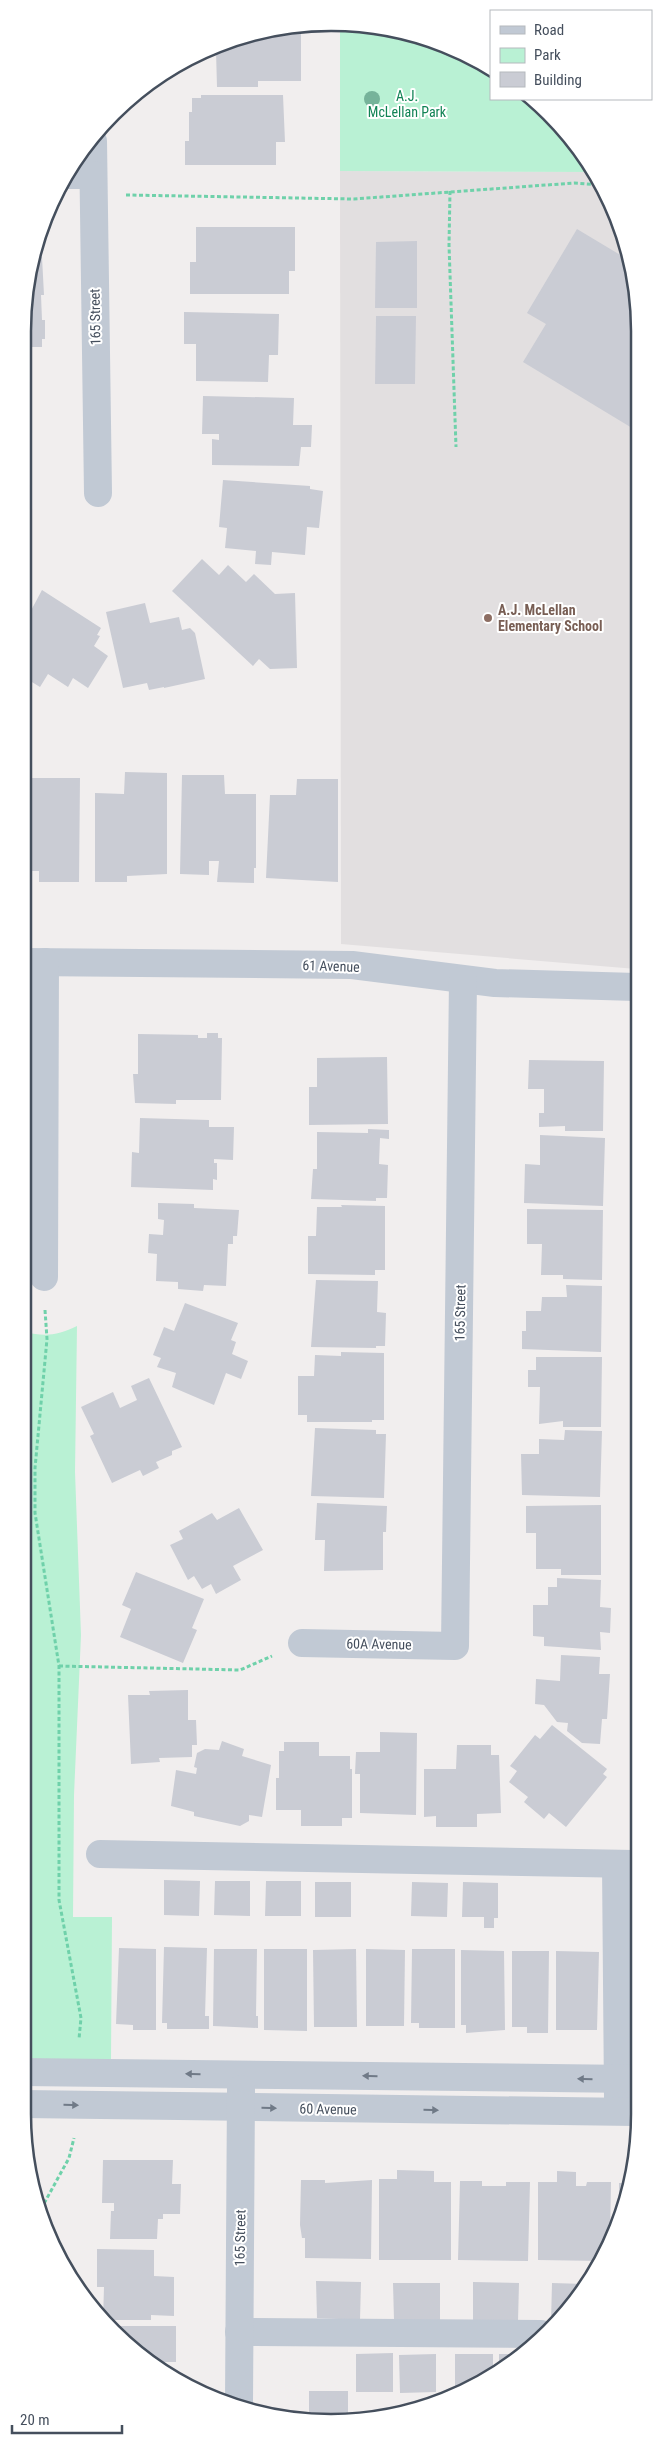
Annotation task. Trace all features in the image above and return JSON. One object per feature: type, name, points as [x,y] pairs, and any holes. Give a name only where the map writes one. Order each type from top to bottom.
[{"type":"street","name":"165 Street","points":[[87,157],[80,176],[98,493]]},
{"type":"street","name":"61 Avenue","points":[[35,962],[352,965],[495,983],[631,987]]},
{"type":"street","points":[[35,962],[44,1277]]},
{"type":"street","name":"165 Street","points":[[455,1646],[463,980]]},
{"type":"street","name":"60A Avenue","points":[[302,1643],[455,1646]]},
{"type":"street","points":[[100,1854],[625,1864],[626,2112]]},
{"type":"street","points":[[31,2072],[626,2079]]},
{"type":"street","name":"165 Street","points":[[239,2399],[242,2074]]},
{"type":"street","name":"60 Avenue","points":[[31,2104],[626,2112]]},
{"type":"street","points":[[239,2332],[534,2334]]},
{"type":"path","points":[[118,195],[354,199],[574,183],[593,184]]},
{"type":"path","points":[[450,191],[449,245],[456,447]]},
{"type":"path","points":[[44,1277],[47,1339],[34,1468],[35,1514],[59,1666],[59,1900],[81,2018],[76,2072]]},
{"type":"path","points":[[59,1666],[240,1670],[302,1643]]},
{"type":"path","points":[[44,2202],[71,2151],[75,2105]]},
{"type":"shaded area","name":"A.J. McLellan Elementary School","points":[[340,171],[585,172],[608,216],[621,253],[630,311],[631,969],[341,944]]},
{"type":"green space","name":"A.J. McLellan Park","points":[[340,31],[370,34],[409,41],[446,54],[481,71],[490,77],[490,100],[522,100],[556,133],[585,172],[340,171]]},
{"type":"green space","points":[[77,1326],[75,1472],[81,1635],[74,1795],[73,1917],[112,1917],[111,2059],[31,2062],[31,1333],[52,1334]]},
{"type":"building","points":[[301,33],[301,81],[258,81],[258,87],[217,87],[216,54],[253,41]]},
{"type":"building","points":[[201,95],[283,95],[285,142],[276,142],[276,165],[185,165],[185,141],[189,141],[189,112],[192,112],[192,98],[201,98]]},
{"type":"building","points":[[196,227],[295,227],[295,271],[289,271],[289,294],[190,294],[190,262],[196,262]]},
{"type":"building","points":[[577,229],[622,256],[630,311],[631,427],[523,362],[546,324],[527,313]]},
{"type":"building","points":[[417,241],[417,308],[375,308],[376,242]]},
{"type":"building","points":[[40,257],[42,257],[44,295],[41,295],[42,320],[45,320],[45,339],[42,339],[42,347],[31,347],[32,311]]},
{"type":"building","points":[[184,312],[279,314],[278,355],[269,355],[268,382],[196,381],[196,344],[184,344]]},
{"type":"building","points":[[376,316],[416,316],[415,384],[375,384]]},
{"type":"building","points":[[203,396],[294,398],[293,425],[312,425],[311,447],[301,447],[299,466],[212,465],[212,439],[219,440],[219,434],[202,434]]},
{"type":"building","points":[[223,480],[310,486],[310,489],[323,491],[319,528],[307,527],[305,555],[272,552],[271,565],[255,564],[256,551],[225,548],[227,528],[219,527]]},
{"type":"building","points":[[202,559],[219,575],[228,565],[246,582],[254,574],[275,594],[295,593],[297,668],[270,669],[259,659],[253,666],[172,591]]},
{"type":"building","points":[[42,590],[101,628],[97,635],[100,636],[94,646],[108,656],[88,688],[73,678],[68,687],[48,674],[40,687],[31,681],[31,611]]},
{"type":"building","points":[[145,603],[150,623],[179,617],[182,630],[190,628],[195,633],[205,679],[149,690],[147,683],[123,688],[106,612]]},
{"type":"building","points":[[125,772],[167,773],[167,874],[127,876],[127,882],[95,882],[95,793],[124,794]]},
{"type":"building","points":[[182,775],[224,775],[225,794],[256,794],[256,868],[254,868],[254,883],[217,882],[219,861],[209,861],[209,875],[180,874]]},
{"type":"building","points":[[31,778],[80,778],[79,882],[39,882],[39,871],[31,871]]},
{"type":"building","points":[[297,779],[338,779],[338,882],[266,878],[270,795],[296,795]]},
{"type":"building","points":[[207,1033],[218,1033],[218,1038],[222,1038],[221,1100],[176,1100],[176,1104],[135,1103],[133,1074],[138,1074],[138,1034],[198,1035],[198,1038],[207,1038]]},
{"type":"building","points":[[387,1057],[388,1124],[309,1125],[309,1087],[317,1087],[317,1058]]},
{"type":"building","points":[[529,1060],[604,1061],[603,1131],[565,1131],[565,1126],[539,1127],[539,1113],[544,1113],[544,1089],[528,1089]]},
{"type":"building","points":[[140,1118],[209,1120],[209,1127],[234,1127],[233,1160],[214,1159],[214,1163],[217,1163],[217,1180],[213,1179],[213,1190],[131,1187],[132,1152],[139,1153]]},
{"type":"building","points":[[368,1129],[389,1130],[389,1139],[380,1138],[379,1164],[388,1165],[387,1198],[376,1198],[376,1201],[311,1199],[313,1169],[317,1169],[317,1132],[368,1133]]},
{"type":"building","points":[[540,1135],[605,1138],[603,1206],[524,1203],[525,1164],[540,1165]]},
{"type":"building","points":[[158,1203],[194,1204],[194,1208],[239,1210],[237,1236],[233,1236],[233,1244],[228,1244],[226,1286],[204,1285],[203,1291],[178,1289],[178,1282],[156,1281],[157,1254],[148,1253],[149,1234],[163,1235],[164,1220],[158,1219]]},
{"type":"building","points":[[341,1205],[385,1206],[385,1270],[375,1270],[375,1275],[308,1274],[308,1236],[316,1236],[317,1207],[342,1207]]},
{"type":"building","points":[[527,1209],[603,1210],[602,1280],[563,1279],[563,1275],[541,1275],[542,1244],[527,1244]]},
{"type":"building","points":[[316,1280],[378,1281],[377,1312],[386,1313],[385,1346],[376,1346],[376,1348],[311,1347]]},
{"type":"building","points":[[566,1285],[602,1286],[601,1352],[522,1349],[522,1331],[526,1331],[526,1311],[541,1311],[542,1297],[567,1297]]},
{"type":"building","points":[[185,1303],[238,1323],[231,1340],[236,1342],[232,1354],[248,1361],[241,1379],[226,1373],[214,1405],[172,1387],[176,1373],[157,1367],[161,1358],[153,1355],[164,1327],[174,1331]]},
{"type":"building","points":[[341,1352],[384,1353],[384,1420],[372,1420],[372,1422],[307,1422],[307,1415],[298,1415],[298,1376],[314,1376],[315,1355],[341,1356]]},
{"type":"building","points":[[536,1357],[602,1357],[601,1427],[563,1427],[563,1421],[539,1424],[540,1387],[528,1387],[528,1370],[536,1370]]},
{"type":"building","points":[[149,1378],[182,1447],[172,1451],[172,1455],[156,1462],[159,1468],[143,1476],[140,1470],[112,1483],[90,1436],[94,1434],[81,1407],[113,1392],[120,1408],[137,1400],[131,1386]]},
{"type":"building","points":[[315,1428],[376,1430],[376,1434],[386,1434],[384,1498],[311,1496]]},
{"type":"building","points":[[565,1430],[602,1431],[600,1497],[522,1495],[521,1454],[539,1454],[539,1439],[564,1440]]},
{"type":"building","points":[[317,1503],[387,1506],[386,1532],[383,1532],[383,1570],[324,1571],[325,1540],[315,1540]]},
{"type":"building","points":[[601,1505],[601,1575],[561,1575],[561,1569],[536,1569],[536,1533],[526,1533],[526,1506]]},
{"type":"building","points":[[239,1508],[263,1550],[233,1566],[241,1580],[216,1594],[211,1584],[202,1589],[194,1576],[188,1580],[170,1545],[183,1539],[179,1531],[212,1513],[217,1520]]},
{"type":"building","points":[[136,1572],[204,1599],[192,1628],[197,1630],[183,1663],[120,1637],[131,1609],[122,1605]]},
{"type":"building","points":[[557,1578],[601,1580],[600,1607],[611,1608],[610,1633],[600,1632],[601,1650],[544,1646],[544,1637],[533,1636],[533,1605],[548,1605],[548,1587],[557,1587]]},
{"type":"building","points":[[561,1655],[600,1657],[599,1674],[610,1674],[607,1719],[602,1719],[600,1744],[582,1743],[567,1731],[568,1723],[557,1722],[544,1705],[535,1704],[536,1679],[560,1681]]},
{"type":"building","points":[[188,1690],[188,1720],[196,1720],[197,1745],[192,1745],[192,1757],[159,1758],[160,1762],[131,1764],[128,1695],[150,1695],[149,1691]]},
{"type":"building","points":[[552,1725],[607,1769],[603,1774],[607,1777],[566,1827],[549,1813],[544,1819],[524,1802],[528,1797],[509,1782],[517,1771],[510,1766],[535,1735],[540,1739]]},
{"type":"building","points":[[380,1732],[417,1733],[416,1815],[360,1813],[360,1774],[355,1774],[356,1752],[380,1752]]},
{"type":"building","points":[[222,1741],[244,1749],[242,1756],[271,1765],[262,1817],[249,1815],[249,1821],[240,1826],[194,1816],[194,1812],[171,1806],[176,1770],[196,1774],[197,1768],[194,1767],[197,1753],[205,1749],[219,1750]]},
{"type":"building","points":[[284,1742],[319,1742],[319,1756],[350,1756],[350,1769],[352,1769],[352,1818],[342,1818],[342,1826],[301,1826],[301,1810],[276,1810],[276,1778],[279,1778],[279,1751],[284,1751]]},
{"type":"building","points":[[457,1745],[491,1745],[491,1755],[499,1755],[501,1813],[477,1814],[477,1827],[436,1827],[436,1816],[424,1817],[424,1769],[456,1769]]},
{"type":"building","points":[[164,1880],[200,1881],[199,1916],[164,1915]]},
{"type":"building","points":[[215,1881],[250,1881],[250,1916],[214,1915]]},
{"type":"building","points":[[266,1881],[301,1881],[301,1916],[265,1916]]},
{"type":"building","points":[[315,1882],[351,1882],[351,1917],[315,1917]]},
{"type":"building","points":[[412,1882],[448,1883],[447,1917],[411,1916]]},
{"type":"building","points":[[463,1882],[498,1883],[498,1918],[494,1918],[494,1928],[484,1928],[484,1917],[462,1917]]},
{"type":"building","points":[[164,1947],[207,1948],[205,2016],[209,2016],[209,2029],[167,2029],[167,2023],[162,2023]]},
{"type":"building","points":[[119,1948],[156,1949],[156,2030],[133,2030],[133,2025],[116,2024]]},
{"type":"building","points":[[214,1949],[257,1949],[256,2016],[258,2016],[258,2028],[213,2026]]},
{"type":"building","points":[[264,1949],[307,1949],[307,2031],[264,2030]]},
{"type":"building","points":[[356,1949],[357,2027],[314,2027],[313,1950]]},
{"type":"building","points":[[366,1949],[405,1950],[404,2026],[366,2026]]},
{"type":"building","points":[[412,1949],[455,1949],[455,2028],[419,2028],[419,2023],[411,2023]]},
{"type":"building","points":[[461,1950],[504,1951],[505,2030],[466,2033],[466,2025],[461,2025]]},
{"type":"building","points":[[512,1951],[549,1951],[548,2033],[527,2033],[527,2027],[512,2027]]},
{"type":"building","points":[[556,1951],[599,1952],[597,2030],[556,2030]]},
{"type":"building","points":[[103,2160],[173,2160],[172,2184],[181,2184],[180,2214],[163,2214],[163,2219],[158,2219],[157,2239],[110,2239],[111,2211],[114,2211],[114,2203],[102,2203]]},
{"type":"building","points":[[397,2170],[434,2171],[434,2182],[451,2182],[451,2260],[379,2260],[379,2179],[397,2179]]},
{"type":"building","points":[[557,2171],[576,2172],[576,2186],[586,2186],[587,2182],[611,2182],[610,2223],[593,2261],[538,2260],[538,2182],[557,2182]]},
{"type":"building","points":[[301,2180],[325,2180],[325,2183],[372,2180],[371,2259],[305,2258],[305,2238],[302,2238],[300,2225]]},
{"type":"building","points":[[460,2181],[482,2181],[482,2186],[506,2186],[506,2182],[530,2182],[528,2261],[458,2260]]},
{"type":"building","points":[[619,2183],[623,2183],[621,2192],[619,2198]]},
{"type":"building","points":[[97,2249],[154,2250],[154,2276],[174,2277],[174,2316],[151,2315],[151,2320],[113,2320],[103,2309],[104,2287],[97,2287]]},
{"type":"building","points":[[316,2281],[361,2282],[360,2320],[317,2318]]},
{"type":"building","points":[[473,2282],[519,2283],[518,2321],[473,2320]]},
{"type":"building","points":[[393,2283],[440,2283],[440,2320],[394,2320]]},
{"type":"building","points":[[552,2283],[578,2284],[569,2296],[551,2317]]},
{"type":"building","points":[[119,2326],[176,2326],[176,2362],[163,2362]]},
{"type":"building","points":[[393,2353],[393,2392],[356,2392],[356,2354]]},
{"type":"building","points":[[436,2354],[436,2392],[400,2393],[399,2355]]},
{"type":"building","points":[[455,2354],[493,2354],[493,2366],[455,2387]]},
{"type":"building","points":[[499,2354],[510,2354],[499,2362]]},
{"type":"building","points":[[309,2391],[348,2391],[348,2413],[309,2413]]},
{"type":"place","name":"A.J. McLellan Elementary School","points":[[488,618]]}]
